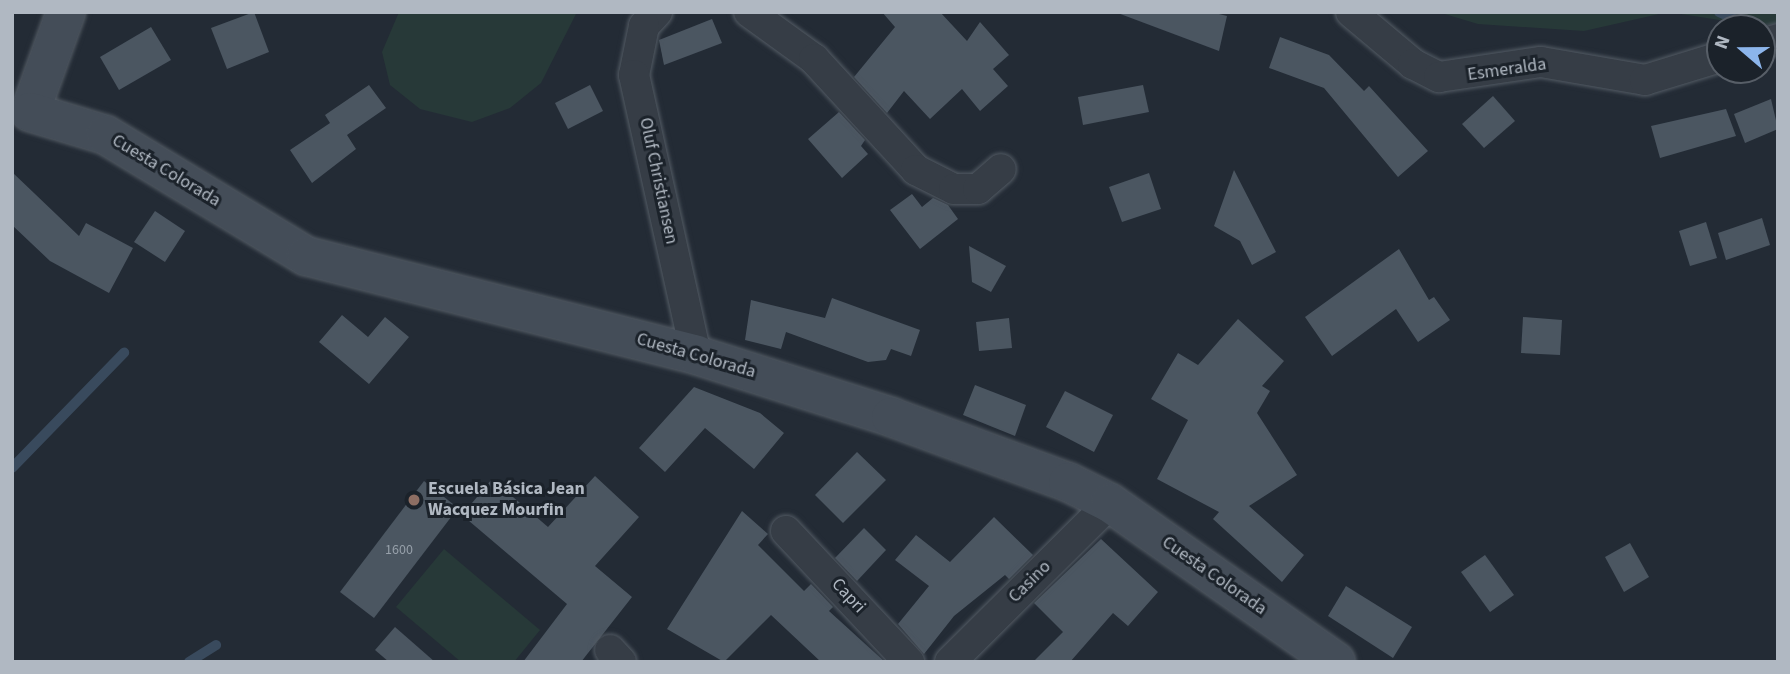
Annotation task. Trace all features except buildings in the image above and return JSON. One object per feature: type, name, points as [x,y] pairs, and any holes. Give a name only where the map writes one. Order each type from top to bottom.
[{"type":"street","points":[[21,110],[66,12]]},
{"type":"street","name":"Oluf Christiansen","points":[[657,12],[644,26],[634,75],[696,355]]},
{"type":"street","points":[[749,12],[814,59],[916,170],[954,189],[978,189],[1001,169]]},
{"type":"street","name":"Esmeralda","points":[[1351,12],[1413,64],[1439,77],[1466,77],[1541,62],[1645,80],[1706,61]]},
{"type":"street","name":"Cuesta Colorada","points":[[21,110],[106,135],[306,256],[696,355],[891,416],[1110,503],[1336,662]]},
{"type":"street","name":"Casino","points":[[950,662],[1110,503]]},
{"type":"street","name":"Capri","points":[[786,531],[909,662]]},
{"type":"shaded area","points":[[399,12],[577,12],[541,83],[510,108],[472,122],[420,109],[390,85],[382,52]]},
{"type":"shaded area","points":[[1438,12],[1668,12],[1584,31],[1478,24]]},
{"type":"shaded area","points":[[1668,12],[1778,12],[1776,23],[1776,14],[1706,14],[1706,18]]},
{"type":"shaded area","points":[[444,549],[540,630],[514,662],[461,662],[396,607]]},
{"type":"waterway","points":[[1719,12],[1723,14]]},
{"type":"waterway","points":[[12,468],[124,353]]},
{"type":"waterway","points":[[189,662],[216,645]]},
{"type":"place","name":"Escuela Básica Jean Wacquez Mourfin","points":[[414,500]]}]
